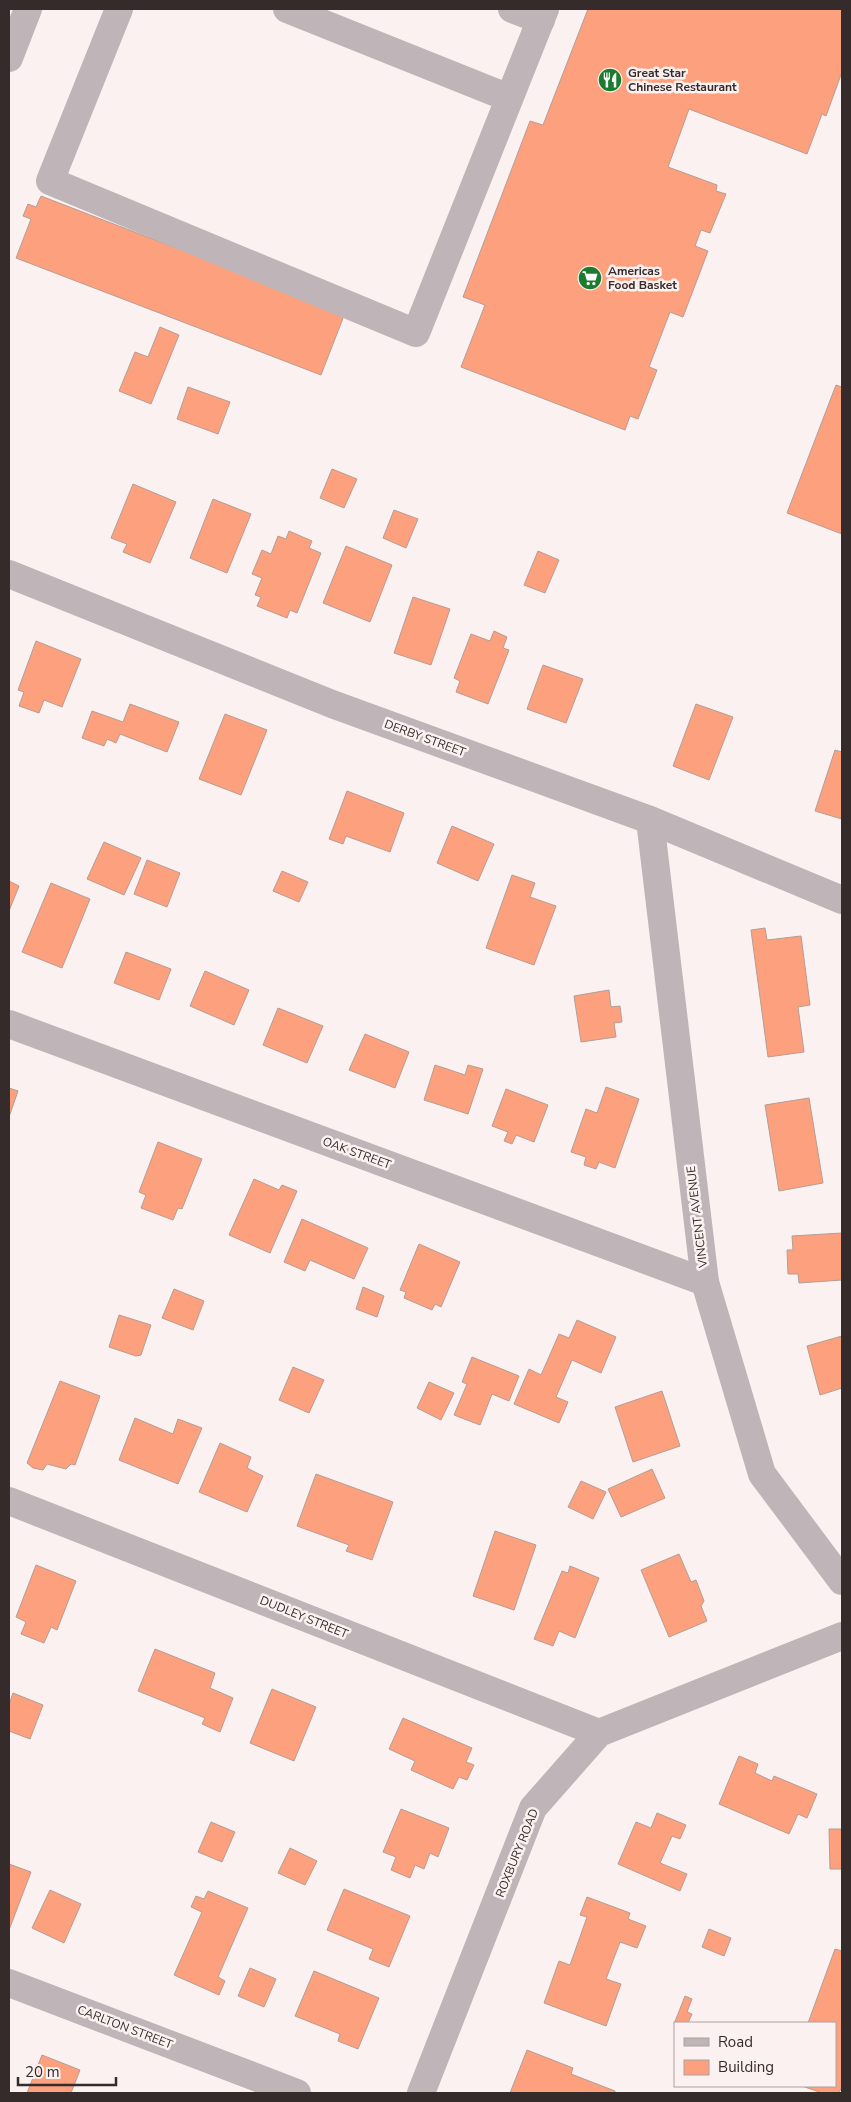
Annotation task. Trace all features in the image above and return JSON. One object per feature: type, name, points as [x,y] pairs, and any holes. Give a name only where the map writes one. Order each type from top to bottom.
[{"type":"street","points":[[9,58],[28,9]]},
{"type":"street","points":[[119,9],[50,180],[416,333],[543,14],[512,9]]},
{"type":"street","points":[[287,9],[510,98]]},
{"type":"street","name":"DERBY STREET","points":[[9,574],[332,704],[650,820],[842,900]]},
{"type":"street","name":"VINCENT AVENUE","points":[[650,820],[705,1282],[762,1474],[842,1581]]},
{"type":"street","name":"OAK STREET","points":[[9,1024],[705,1282]]},
{"type":"street","name":"DUDLEY STREET","points":[[9,1500],[599,1733]]},
{"type":"street","name":"ROXBURY ROAD","points":[[422,2093],[533,1808],[599,1733],[842,1636]]},
{"type":"street","name":"CARLTON STREET","points":[[9,1983],[298,2093]]},
{"type":"building","points":[[588,9],[842,9],[842,72],[826,116],[822,114],[807,154],[689,109],[668,167],[717,185],[716,191],[726,194],[710,233],[701,230],[695,246],[708,251],[683,317],[670,312],[649,367],[657,370],[638,419],[630,416],[625,430],[461,367],[485,305],[463,297],[530,121],[543,125]]},
{"type":"building","points":[[41,196],[345,313],[321,375],[16,258],[31,219],[23,216],[28,204],[36,207]]},
{"type":"building","points":[[160,327],[179,335],[151,404],[119,391],[135,352],[148,357]]},
{"type":"building","points":[[836,385],[842,387],[842,534],[787,513]]},
{"type":"building","points":[[188,387],[230,402],[218,434],[177,419]]},
{"type":"building","points":[[332,469],[357,479],[344,508],[320,498]]},
{"type":"building","points":[[133,484],[176,502],[150,563],[123,552],[127,544],[111,538]]},
{"type":"building","points":[[213,499],[251,514],[227,573],[190,558]]},
{"type":"building","points":[[394,510],[418,519],[406,548],[383,538]]},
{"type":"building","points":[[289,531],[312,541],[309,548],[321,553],[297,613],[290,610],[287,618],[257,606],[261,597],[255,595],[262,578],[252,574],[262,550],[271,554],[278,536],[286,539]]},
{"type":"building","points":[[346,546],[392,565],[370,622],[323,603]]},
{"type":"building","points":[[538,551],[559,560],[545,593],[524,585]]},
{"type":"building","points":[[413,597],[450,609],[431,665],[394,653]]},
{"type":"building","points":[[494,631],[507,637],[503,648],[509,650],[488,704],[456,692],[460,681],[454,678],[471,634],[490,641]]},
{"type":"building","points":[[36,641],[81,659],[62,707],[44,700],[39,713],[19,706],[24,692],[18,690]]},
{"type":"building","points":[[543,665],[583,679],[566,723],[527,709]]},
{"type":"building","points":[[130,704],[179,722],[167,752],[120,734],[116,743],[107,739],[104,746],[82,738],[92,711],[123,722]]},
{"type":"building","points":[[696,704],[733,717],[709,780],[673,766]]},
{"type":"building","points":[[225,714],[267,730],[241,795],[199,779]]},
{"type":"building","points":[[835,750],[842,752],[842,819],[815,811]]},
{"type":"building","points":[[347,791],[404,813],[390,852],[346,836],[343,844],[329,839]]},
{"type":"building","points":[[452,826],[494,844],[478,881],[437,863]]},
{"type":"building","points":[[104,842],[141,858],[124,895],[87,879]]},
{"type":"building","points":[[147,860],[180,873],[167,907],[134,894]]},
{"type":"building","points":[[282,871],[308,882],[299,902],[273,891]]},
{"type":"building","points":[[512,875],[535,883],[530,897],[556,906],[534,965],[486,948]]},
{"type":"building","points":[[9,881],[19,886],[9,911]]},
{"type":"building","points":[[51,883],[90,899],[62,968],[22,952]]},
{"type":"building","points":[[765,928],[767,940],[801,936],[810,1005],[798,1007],[804,1052],[768,1057],[751,930]]},
{"type":"building","points":[[126,952],[171,969],[159,1000],[114,983]]},
{"type":"building","points":[[205,971],[249,990],[234,1025],[190,1006]]},
{"type":"building","points":[[609,990],[611,1007],[620,1006],[622,1022],[614,1023],[616,1037],[581,1042],[574,996]]},
{"type":"building","points":[[278,1008],[323,1026],[307,1063],[263,1045]]},
{"type":"building","points":[[365,1034],[409,1052],[395,1088],[349,1070]]},
{"type":"building","points":[[435,1065],[465,1075],[468,1065],[483,1069],[468,1114],[424,1100]]},
{"type":"building","points":[[606,1087],[639,1099],[615,1168],[599,1162],[596,1169],[584,1165],[586,1157],[571,1152],[586,1109],[597,1113]]},
{"type":"building","points":[[9,1088],[18,1091],[9,1117]]},
{"type":"building","points":[[506,1089],[548,1105],[534,1142],[516,1135],[512,1144],[504,1141],[508,1132],[492,1126]]},
{"type":"building","points":[[809,1098],[823,1183],[779,1191],[765,1105]]},
{"type":"building","points":[[158,1142],[202,1159],[182,1209],[178,1208],[173,1220],[141,1208],[146,1195],[139,1192]]},
{"type":"building","points":[[254,1179],[279,1190],[282,1185],[297,1191],[270,1253],[229,1235]]},
{"type":"building","points":[[302,1219],[368,1248],[354,1279],[310,1260],[305,1271],[284,1262]]},
{"type":"building","points":[[842,1233],[842,1280],[799,1283],[798,1274],[788,1274],[787,1250],[793,1250],[792,1236]]},
{"type":"building","points":[[419,1244],[460,1262],[441,1307],[435,1304],[432,1310],[404,1298],[406,1292],[400,1290]]},
{"type":"building","points":[[363,1287],[384,1296],[377,1317],[356,1309]]},
{"type":"building","points":[[174,1289],[204,1301],[193,1330],[162,1318]]},
{"type":"building","points":[[119,1315],[151,1325],[141,1355],[136,1356],[109,1347]]},
{"type":"building","points":[[577,1320],[616,1337],[601,1373],[572,1360],[556,1397],[568,1402],[559,1423],[514,1404],[529,1369],[541,1375],[559,1334],[569,1338]]},
{"type":"building","points":[[842,1336],[842,1388],[820,1395],[807,1346]]},
{"type":"building","points":[[472,1357],[519,1376],[509,1401],[492,1394],[480,1425],[454,1415],[467,1384],[462,1382]]},
{"type":"building","points":[[293,1367],[324,1380],[309,1413],[279,1400]]},
{"type":"building","points":[[60,1381],[100,1396],[75,1465],[71,1464],[66,1469],[47,1464],[43,1470],[33,1468],[27,1463]]},
{"type":"building","points":[[429,1382],[454,1393],[441,1420],[417,1408]]},
{"type":"building","points":[[662,1391],[680,1446],[633,1462],[615,1407]]},
{"type":"building","points":[[135,1418],[173,1434],[178,1419],[202,1428],[178,1484],[119,1460]]},
{"type":"building","points":[[220,1443],[251,1457],[247,1468],[263,1476],[247,1512],[199,1492]]},
{"type":"building","points":[[652,1469],[665,1498],[621,1517],[608,1489]]},
{"type":"building","points":[[316,1474],[393,1502],[372,1560],[346,1551],[349,1545],[297,1526]]},
{"type":"building","points":[[581,1481],[606,1492],[593,1519],[568,1507]]},
{"type":"building","points":[[495,1531],[536,1545],[514,1610],[473,1596]]},
{"type":"building","points":[[679,1554],[691,1582],[696,1580],[704,1601],[701,1606],[707,1621],[669,1637],[641,1570]]},
{"type":"building","points":[[36,1565],[76,1581],[57,1630],[51,1627],[44,1643],[21,1634],[26,1622],[16,1617]]},
{"type":"building","points":[[570,1566],[599,1578],[575,1638],[559,1631],[553,1646],[534,1639],[562,1571],[568,1573]]},
{"type":"building","points":[[155,1649],[215,1673],[210,1688],[233,1698],[220,1732],[202,1724],[205,1718],[138,1691]]},
{"type":"building","points":[[272,1689],[316,1707],[294,1761],[250,1743]]},
{"type":"building","points":[[13,1693],[43,1705],[30,1739],[9,1731],[9,1705]]},
{"type":"building","points":[[403,1718],[472,1748],[466,1762],[474,1765],[467,1780],[459,1777],[453,1789],[411,1770],[415,1761],[389,1749]]},
{"type":"building","points":[[739,1756],[758,1764],[755,1773],[772,1781],[774,1776],[817,1794],[807,1818],[798,1814],[789,1834],[719,1804]]},
{"type":"building","points":[[401,1809],[449,1828],[438,1857],[430,1853],[424,1869],[415,1865],[410,1878],[391,1870],[396,1857],[383,1852]]},
{"type":"building","points":[[657,1813],[686,1825],[680,1839],[672,1836],[660,1863],[687,1874],[680,1891],[618,1864],[636,1822],[651,1828]]},
{"type":"building","points":[[211,1822],[235,1832],[222,1862],[198,1852]]},
{"type":"building","points":[[829,1829],[842,1829],[842,1869],[830,1869]]},
{"type":"building","points":[[290,1848],[317,1861],[305,1885],[278,1873]]},
{"type":"building","points":[[9,1864],[31,1872],[9,1930]]},
{"type":"building","points":[[344,1889],[410,1916],[389,1967],[369,1959],[373,1949],[327,1930]]},
{"type":"building","points":[[50,1890],[81,1904],[64,1943],[32,1928]]},
{"type":"building","points":[[208,1891],[248,1908],[218,1977],[225,1981],[219,1995],[174,1975],[202,1912],[191,1907],[196,1896],[204,1899]]},
{"type":"building","points":[[587,1897],[630,1913],[628,1919],[646,1926],[637,1948],[620,1942],[606,1979],[621,1984],[606,2026],[544,2003],[559,1961],[570,1965],[587,1917],[580,1915]]},
{"type":"building","points":[[709,1929],[731,1938],[724,1956],[702,1947]]},
{"type":"building","points":[[835,1949],[842,1951],[842,2086],[839,2093],[822,2093],[805,2087],[836,2087],[836,2022],[808,2022]]},
{"type":"building","points":[[250,1968],[276,1979],[264,2007],[238,1996]]},
{"type":"building","points":[[314,1971],[379,1998],[358,2049],[338,2041],[340,2034],[295,2016]]},
{"type":"building","points":[[685,1996],[692,1999],[687,2012],[692,2014],[688,2022],[675,2022]]},
{"type":"building","points":[[527,2050],[573,2068],[571,2074],[615,2091],[615,2093],[510,2093]]},
{"type":"building","points":[[42,2055],[80,2070],[71,2093],[27,2093]]},
{"type":"place","name":"Great Star Chinese Restaurant","points":[[610,80]]},
{"type":"place","name":"Americas Food Basket","points":[[590,278]]}]
